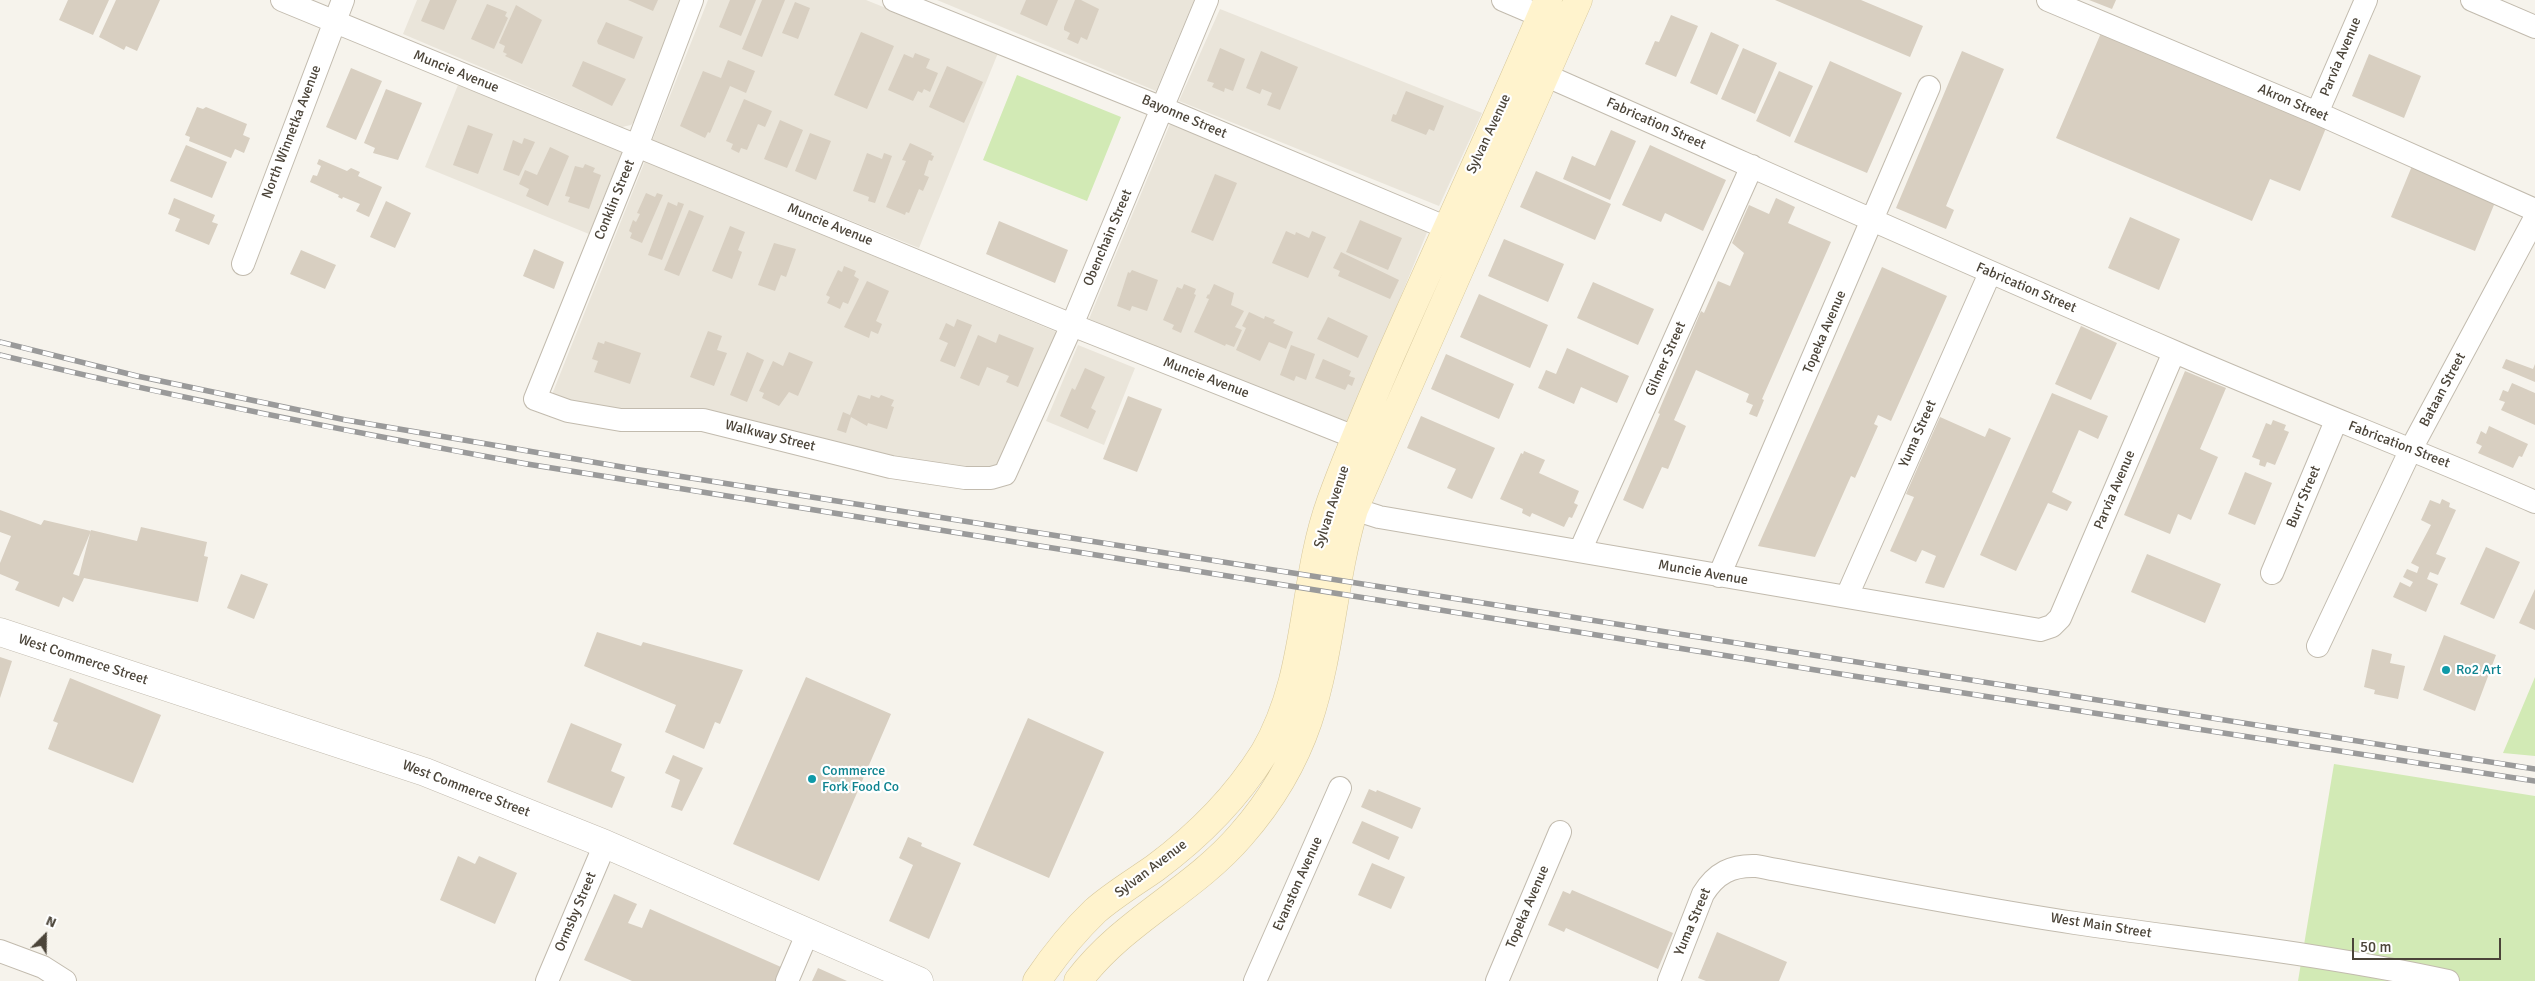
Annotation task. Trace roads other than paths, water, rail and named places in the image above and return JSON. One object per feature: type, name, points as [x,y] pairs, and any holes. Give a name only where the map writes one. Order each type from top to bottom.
[{"type":"main road","name":"Sylvan Avenue","points":[[1037,981],[1060,949],[1096,910],[1157,866],[1223,808],[1247,778],[1264,752],[1278,725],[1290,693],[1302,644],[1320,536],[1330,504],[1368,442],[1473,239],[1578,0]]},
{"type":"main road","name":"Sylvan Avenue","points":[[1078,981],[1111,943],[1132,924],[1203,873],[1241,835],[1264,805],[1286,771],[1303,734],[1314,702],[1327,644],[1342,555],[1354,510],[1368,442],[1446,228],[1545,8]]},
{"type":"street","name":"Muncie Avenue","points":[[282,0],[1072,325],[1368,442]]},
{"type":"street","name":"North Winnetka Avenue","points":[[243,264],[343,0]]},
{"type":"street","name":"Conklin Street","points":[[535,398],[637,146],[692,0]]},
{"type":"street","name":"Bayonne Street","points":[[894,0],[1162,108],[1473,239]]},
{"type":"street","name":"Obenchain Street","points":[[1005,474],[1072,325],[1207,0]]},
{"type":"street","points":[[1502,0],[1545,8],[1566,27]]},
{"type":"street","name":"Akron Street","points":[[2048,0],[2317,113],[2535,210]]},
{"type":"street","name":"Parvia Avenue","points":[[2317,113],[2366,0]]},
{"type":"street","points":[[2472,0],[2535,27]]},
{"type":"street","name":"Fabrication Street","points":[[1521,64],[1990,273],[2336,421],[2411,449],[2535,502]]},
{"type":"street","name":"Topeka Avenue","points":[[1719,576],[1929,87]]},
{"type":"street","name":"Gilmer Street","points":[[1580,551],[1752,166]]},
{"type":"street","name":"Bataan Street","points":[[2318,646],[2411,449],[2535,218]]},
{"type":"street","name":"Yuma Street","points":[[1847,596],[1990,273]]},
{"type":"street","name":"Parvia Avenue","points":[[2052,626],[2060,618],[2174,352]]},
{"type":"street","name":"Walkway Street","points":[[535,398],[568,411],[621,420],[703,420],[891,467],[965,478],[991,478],[1005,474]]},
{"type":"street","name":"Burr Street","points":[[2272,573],[2336,421]]},
{"type":"street","name":"Muncie Avenue","points":[[1354,510],[1379,517],[2040,630],[2052,626]]},
{"type":"street","name":"West Commerce Street","points":[[0,632],[425,772],[605,844],[920,981]]},
{"type":"street","name":"Evanston Avenue","points":[[1255,981],[1340,788]]},
{"type":"street","name":"Topeka Avenue","points":[[1497,981],[1560,832]]},
{"type":"street","name":"Ormsby Street","points":[[547,981],[605,844]]},
{"type":"street","name":"Yuma Street","points":[[1669,981],[1703,894],[1711,882],[1725,871],[1739,866],[1756,866]]},
{"type":"street","name":"West Main Street","points":[[1756,866],[1912,896],[2072,922],[2390,968],[2448,981]]},
{"type":"street","points":[[787,981],[808,932]]},
{"type":"street","points":[[0,951],[43,967],[65,981]]},
{"type":"railway","points":[[0,342],[137,376],[346,420],[634,469],[2535,769]]},
{"type":"railway","points":[[0,355],[131,386],[263,414],[527,464],[1847,675],[2535,781]]},
{"type":"place","name":"Ro2 Art","points":[[2446,670]]},
{"type":"place","name":"Commerce Fork Food Co","points":[[812,779]]}]
